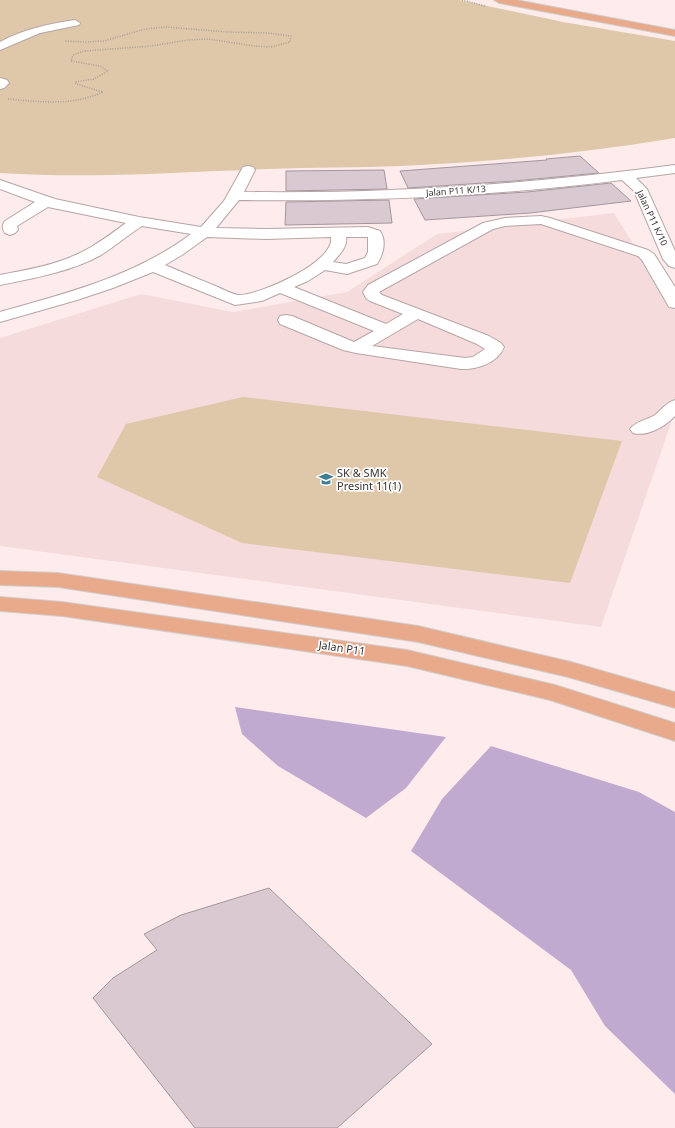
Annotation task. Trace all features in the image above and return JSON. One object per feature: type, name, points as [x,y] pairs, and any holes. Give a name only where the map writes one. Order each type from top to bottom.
[{"type":"main road","points":[[499,0],[675,33]]},
{"type":"main road","points":[[534,0],[675,25]]},
{"type":"main road","points":[[0,578],[58,580],[418,634],[571,670],[675,700]]},
{"type":"main road","name":"Jalan P11","points":[[0,604],[62,609],[408,658],[555,694],[675,732]]},
{"type":"street","points":[[0,47],[14,38],[43,28],[75,23]]},
{"type":"street","points":[[0,82],[3,83],[0,85]]},
{"type":"street","name":"Jalan P11 K/13","points":[[237,196],[277,197],[411,194],[506,188],[625,176],[675,169]]},
{"type":"street","points":[[0,317],[65,299],[115,281],[153,266],[179,251],[206,232],[221,217],[237,196],[248,170]]},
{"type":"street","name":"Jalan P11 K/10","points":[[625,176],[640,189],[671,259],[675,263]]},
{"type":"street","points":[[0,184],[45,202],[206,232],[265,234],[336,232],[374,234],[376,252],[371,261],[347,269],[322,265]]},
{"type":"street","points":[[10,230],[10,224],[45,202]]},
{"type":"street","points":[[0,280],[40,273],[69,263],[95,251],[139,220]]},
{"type":"street","points":[[286,320],[356,348],[466,364],[481,360],[494,350],[495,347],[488,342],[376,298],[371,292],[374,288],[488,226],[505,222],[533,220],[550,222],[643,253],[648,257],[672,295],[675,303]]},
{"type":"street","points":[[153,266],[235,300],[256,298],[302,278],[322,265],[336,249],[338,240],[336,232]]},
{"type":"street","points":[[281,288],[387,330]]},
{"type":"street","points":[[356,348],[417,313]]},
{"type":"street","points":[[640,429],[661,419],[675,406]]},
{"type":"path","points":[[5,98],[43,102],[74,101],[95,97],[103,92],[76,84],[75,82],[94,79],[108,71],[103,67],[79,64],[71,61],[73,55],[84,51],[125,49],[188,40],[208,39],[254,46],[272,47],[290,42],[291,36],[275,32],[234,32],[158,27],[140,30],[111,40],[94,43],[74,43],[61,40]]},
{"type":"shaded area","points":[[0,0],[459,0],[563,22],[675,41],[675,138],[573,152],[504,159],[384,167],[285,168],[101,175],[34,175],[0,173]]},
{"type":"shaded area","name":"SK & SMK Presint 11(1)","points":[[614,213],[675,311],[675,411],[601,627],[0,546],[0,338],[141,294],[233,312],[347,292],[437,234]]},
{"type":"shaded area","points":[[243,397],[622,441],[570,583],[242,543],[97,477],[126,424]]},
{"type":"shaded area","points":[[235,707],[446,737],[406,788],[366,818],[278,766],[242,734]]},
{"type":"shaded area","points":[[491,746],[639,792],[675,812],[675,1094],[605,1026],[571,970],[411,851],[442,799]]},
{"type":"building","points":[[580,156],[599,173],[514,181],[408,188],[400,171],[547,160],[546,159]]},
{"type":"building","points":[[384,170],[387,189],[286,191],[286,171]]},
{"type":"building","points":[[611,183],[631,201],[530,213],[425,220],[414,199],[527,192]]},
{"type":"building","points":[[389,200],[392,223],[285,225],[286,202]]},
{"type":"building","points":[[269,888],[432,1044],[337,1128],[195,1128],[93,998],[113,978],[157,950],[144,934],[181,915]]},
{"type":"place","name":"SK & SMK Presint 11(1)","points":[[326,479]]}]
